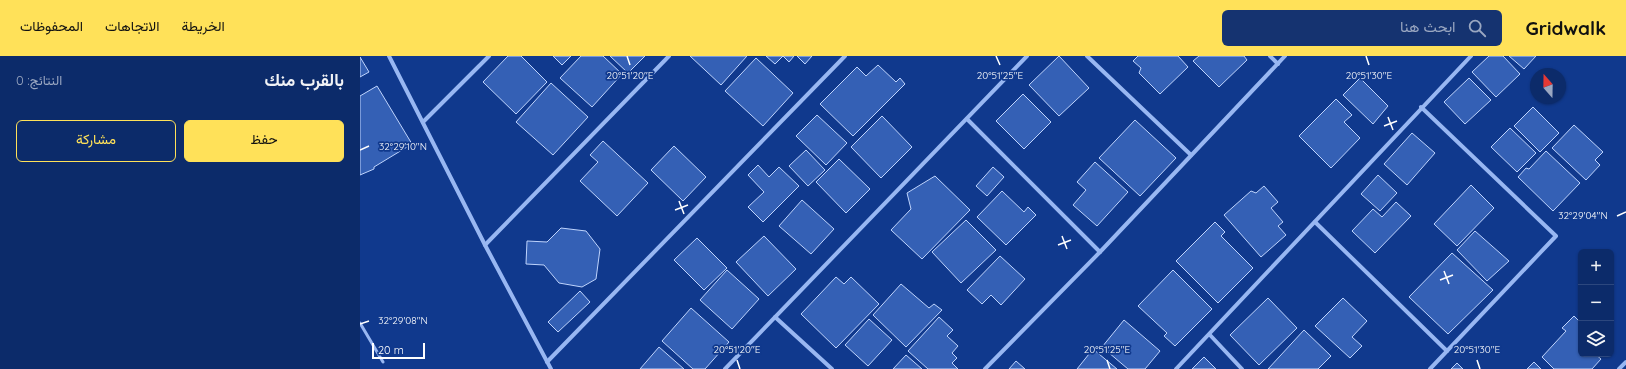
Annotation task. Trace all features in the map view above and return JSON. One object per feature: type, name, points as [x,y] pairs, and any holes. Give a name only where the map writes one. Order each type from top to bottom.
[{"type":"street","points":[[389,56],[551,369]]},
{"type":"street","points":[[423,122],[489,56]]},
{"type":"street","points":[[485,244],[669,56]]},
{"type":"street","points":[[547,362],[845,56]]},
{"type":"street","points":[[725,369],[1027,56]]},
{"type":"street","points":[[1087,56],[1191,155]]},
{"type":"street","points":[[1270,56],[1278,64]]},
{"type":"street","points":[[985,369],[1100,252],[1285,56]]},
{"type":"street","points":[[1176,369],[1210,335],[1421,107],[1471,56]]},
{"type":"street","points":[[1421,107],[1556,236],[1430,369]]},
{"type":"street","points":[[967,119],[1100,252]]},
{"type":"street","points":[[1315,222],[1447,351]]},
{"type":"street","points":[[775,317],[832,369]]},
{"type":"street","points":[[1210,335],[1242,369]]},
{"type":"street","points":[[1619,369],[1626,362]]},
{"type":"lane","points":[[360,323],[383,362]]},
{"type":"building","points":[[508,56],[521,56],[547,82],[516,114],[483,82]]},
{"type":"building","points":[[553,56],[571,56],[562,65]]},
{"type":"building","points":[[581,56],[603,56],[622,74],[592,107],[560,78]]},
{"type":"building","points":[[610,56],[645,56],[628,73]]},
{"type":"building","points":[[690,56],[747,56],[721,85]]},
{"type":"building","points":[[766,56],[783,56],[775,64]]},
{"type":"building","points":[[783,56],[794,56],[789,62]]},
{"type":"building","points":[[797,56],[812,56],[805,64]]},
{"type":"building","points":[[1059,56],[1089,88],[1059,116],[1029,85]]},
{"type":"building","points":[[1138,56],[1178,56],[1188,67],[1160,94],[1139,73],[1141,68],[1133,61]]},
{"type":"building","points":[[1199,56],[1244,56],[1247,60],[1219,87],[1193,61]]},
{"type":"building","points":[[1489,56],[1503,56],[1520,74],[1496,97],[1472,72]]},
{"type":"building","points":[[1509,56],[1536,56],[1524,69]]},
{"type":"building","points":[[360,57],[369,72],[360,77]]},
{"type":"building","points":[[756,58],[793,93],[763,126],[725,91]]},
{"type":"building","points":[[878,65],[896,82],[900,78],[905,84],[853,136],[820,104],[857,67],[866,76]]},
{"type":"building","points":[[1360,78],[1388,106],[1373,124],[1343,95]]},
{"type":"building","points":[[1469,78],[1491,100],[1465,124],[1444,102]]},
{"type":"building","points":[[551,83],[588,117],[553,155],[516,122]]},
{"type":"building","points":[[377,86],[412,144],[374,167],[374,169],[360,175],[360,96]]},
{"type":"building","points":[[1023,94],[1051,122],[1024,149],[996,121]]},
{"type":"building","points":[[1336,99],[1352,115],[1344,122],[1360,138],[1331,168],[1299,136]]},
{"type":"building","points":[[1533,107],[1559,133],[1540,152],[1514,126]]},
{"type":"building","points":[[817,115],[847,143],[826,165],[796,136]]},
{"type":"building","points":[[882,116],[912,147],[881,178],[851,147]]},
{"type":"building","points":[[1135,120],[1176,158],[1140,196],[1099,158]]},
{"type":"building","points":[[1574,125],[1603,152],[1595,160],[1600,165],[1586,180],[1552,148]]},
{"type":"building","points":[[1510,128],[1536,153],[1517,172],[1491,147]]},
{"type":"building","points":[[1412,133],[1435,153],[1407,185],[1384,164]]},
{"type":"building","points":[[603,141],[648,183],[617,216],[580,181],[598,162],[590,155]]},
{"type":"building","points":[[674,146],[706,177],[683,201],[651,170]]},
{"type":"building","points":[[806,150],[825,170],[808,186],[789,166]]},
{"type":"building","points":[[1546,151],[1580,183],[1553,211],[1518,177],[1526,168],[1529,169]]},
{"type":"building","points":[[839,159],[870,189],[846,213],[816,182]]},
{"type":"building","points":[[1095,162],[1128,192],[1097,226],[1073,205],[1086,190],[1077,182]]},
{"type":"building","points":[[758,165],[769,177],[779,167],[799,186],[763,222],[748,207],[764,192],[748,175]]},
{"type":"building","points":[[993,167],[1004,177],[987,196],[976,186]]},
{"type":"building","points":[[1378,175],[1397,193],[1380,211],[1361,194]]},
{"type":"building","points":[[935,176],[970,210],[922,259],[891,230],[911,209],[907,193]]},
{"type":"building","points":[[1471,185],[1494,208],[1457,246],[1434,224]]},
{"type":"building","points":[[1264,186],[1278,202],[1271,208],[1283,222],[1278,226],[1286,235],[1261,257],[1224,215],[1251,191],[1256,193]]},
{"type":"building","points":[[1002,191],[1024,212],[1028,207],[1036,215],[1006,245],[977,217]]},
{"type":"building","points":[[802,200],[834,229],[811,254],[779,226]]},
{"type":"building","points":[[1396,202],[1411,216],[1375,253],[1352,231],[1373,209],[1382,217]]},
{"type":"building","points":[[966,220],[996,250],[961,283],[932,252]]},
{"type":"building","points":[[1215,222],[1225,232],[1221,236],[1253,268],[1218,303],[1176,261]]},
{"type":"building","points":[[561,228],[586,231],[600,249],[596,279],[582,287],[559,283],[544,265],[526,264],[527,241],[547,242]]},
{"type":"building","points":[[1475,231],[1509,261],[1487,281],[1457,250]]},
{"type":"building","points":[[764,236],[796,269],[768,296],[736,262]]},
{"type":"building","points":[[697,238],[727,268],[704,290],[674,260]]},
{"type":"building","points":[[1452,253],[1493,290],[1448,334],[1409,297]]},
{"type":"building","points":[[1000,256],[1025,279],[1001,305],[991,295],[982,304],[967,290]]},
{"type":"building","points":[[727,270],[759,299],[732,329],[700,300]]},
{"type":"building","points":[[1173,270],[1212,309],[1175,346],[1164,336],[1167,333],[1138,306]]},
{"type":"building","points":[[836,277],[844,284],[851,277],[879,304],[836,348],[801,314]]},
{"type":"building","points":[[901,284],[929,308],[934,304],[942,310],[906,347],[873,315]]},
{"type":"building","points":[[580,291],[590,302],[558,332],[548,322]]},
{"type":"building","points":[[1268,298],[1297,328],[1259,365],[1230,335]]},
{"type":"building","points":[[1343,298],[1367,321],[1352,337],[1362,346],[1350,358],[1315,326]]},
{"type":"building","points":[[691,308],[729,342],[705,369],[693,369],[662,341]]},
{"type":"building","points":[[1574,316],[1578,320],[1578,357],[1599,357],[1601,359],[1592,369],[1554,369],[1542,357],[1566,331],[1562,328]]},
{"type":"building","points":[[939,317],[953,330],[947,336],[958,346],[952,353],[957,358],[952,363],[958,369],[928,369],[908,351]]},
{"type":"building","points":[[869,319],[892,340],[868,366],[845,345]]},
{"type":"building","points":[[1124,320],[1160,351],[1145,369],[1128,369],[1102,347]]},
{"type":"building","points":[[1304,330],[1331,356],[1318,369],[1268,369]]},
{"type":"building","points":[[659,347],[684,369],[640,369]]},
{"type":"building","points":[[1093,349],[1117,369],[1077,369]]},
{"type":"building","points":[[906,355],[922,369],[893,369]]},
{"type":"building","points":[[1204,357],[1216,369],[1192,369]]},
{"type":"building","points":[[1016,361],[1025,369],[1009,369]]},
{"type":"building","points":[[1534,362],[1541,369],[1527,369]]},
{"type":"building","points":[[1457,363],[1463,369],[1451,369]]}]
